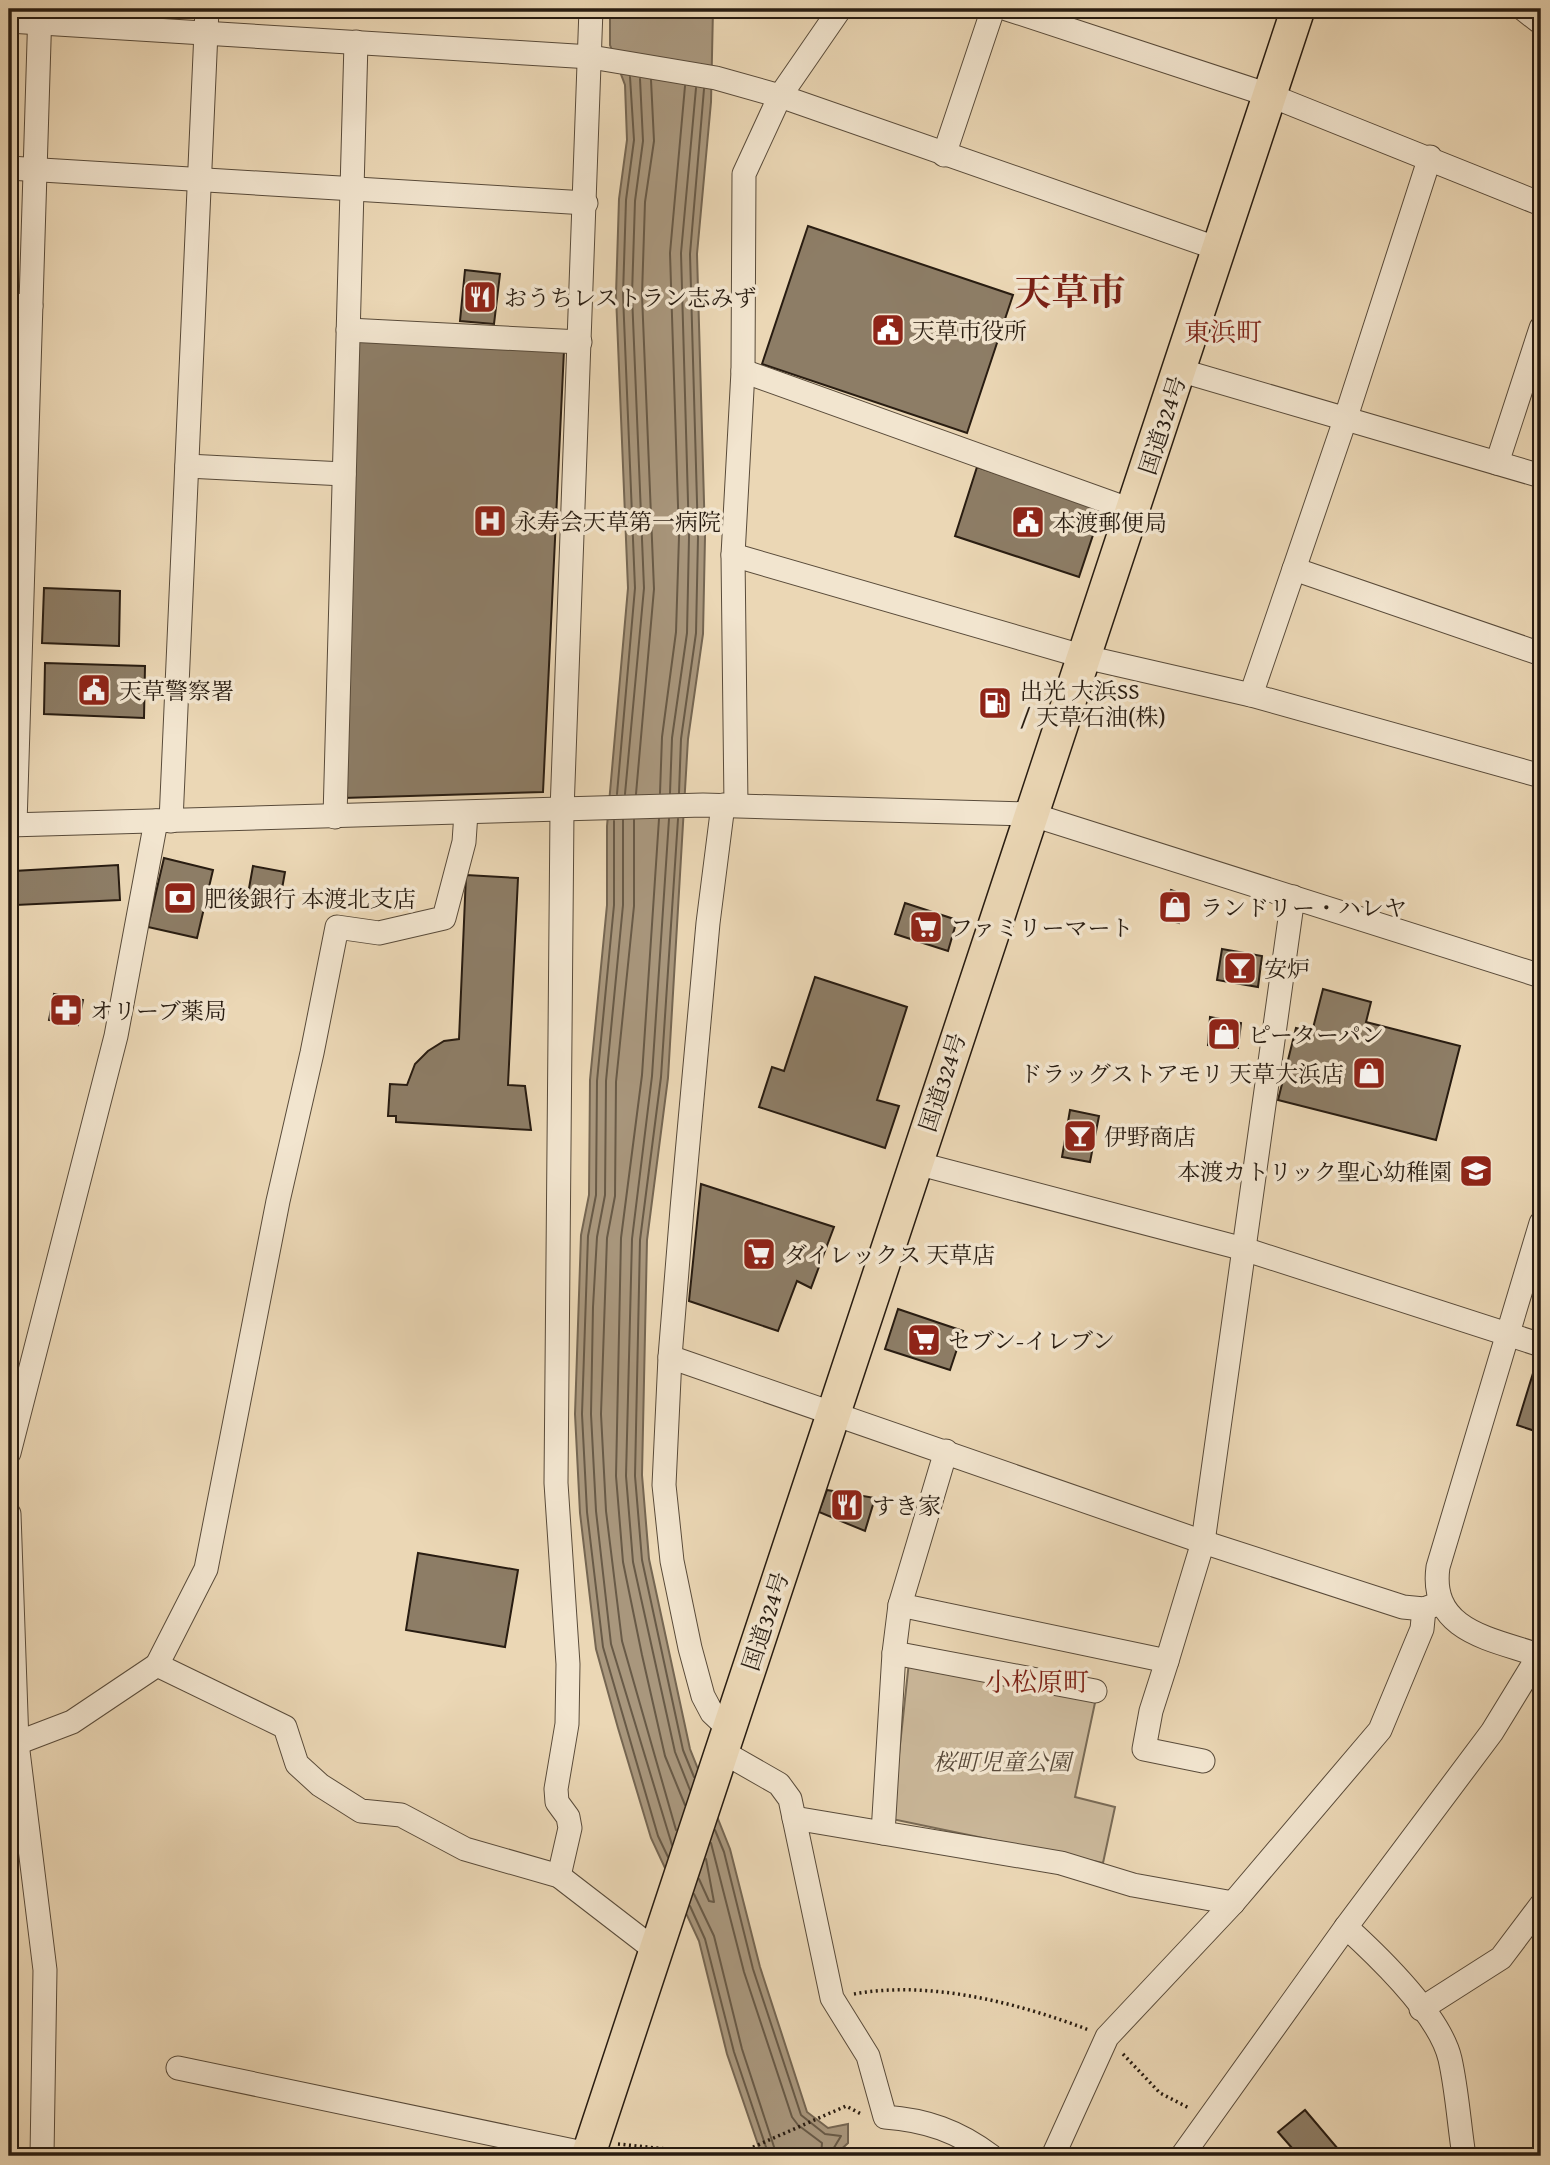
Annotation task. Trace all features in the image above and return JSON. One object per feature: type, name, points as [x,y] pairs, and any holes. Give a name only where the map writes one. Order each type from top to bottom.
[{"type":"highway","name":"国道324号","points":[[589,2151],[1298,9]]},
{"type":"street","points":[[9,1453],[13,1415],[116,1035],[164,821],[187,466],[206,9]]},
{"type":"street","points":[[559,1876],[570,1828],[568,1817],[557,1802],[556,1789],[567,1724],[568,1664],[556,1483],[562,811],[586,203],[600,59],[591,9]]},
{"type":"street","points":[[841,9],[780,96],[744,174],[743,371],[721,805],[670,1357],[664,1485],[672,1561],[703,1696],[712,1713],[724,1749],[779,1784],[790,1799],[832,1998],[868,2056],[886,2117],[917,2120],[946,2128],[991,2156]]},
{"type":"street","points":[[944,155],[993,9]]},
{"type":"street","points":[[1007,9],[1269,95],[1430,157],[1541,204]]},
{"type":"street","points":[[1523,9],[1541,23]]},
{"type":"street","points":[[40,16],[33,257],[20,305],[12,825],[721,805],[1030,814],[1541,976]]},
{"type":"street","points":[[9,21],[40,16],[205,33],[600,59],[716,78],[780,96],[1219,248]]},
{"type":"street","points":[[335,817],[356,43]]},
{"type":"street","points":[[1251,695],[1345,420],[1430,157]]},
{"type":"street","points":[[9,168],[586,203]]},
{"type":"street","points":[[1497,463],[1541,328]]},
{"type":"street","points":[[348,330],[580,342]]},
{"type":"street","points":[[1179,370],[1541,476]]},
{"type":"street","points":[[743,371],[1134,511]]},
{"type":"street","points":[[187,466],[344,474]]},
{"type":"street","points":[[733,555],[1085,657],[1251,695],[1541,776]]},
{"type":"street","points":[[1294,569],[1541,654]]},
{"type":"street","points":[[17,1743],[72,1722],[157,1665],[206,1569],[278,1201],[337,927],[379,933],[444,918],[464,842],[466,813]]},
{"type":"street","points":[[1203,1761],[1144,1749],[1151,1711],[1202,1542],[1293,897]]},
{"type":"street","points":[[916,1163],[1244,1249],[1541,1345]]},
{"type":"street","points":[[1054,2156],[1107,2037],[1233,1903],[1380,1730],[1432,1606],[1438,1567],[1541,1223]]},
{"type":"street","points":[[670,1357],[833,1411],[1202,1542],[1403,1607],[1432,1606],[1469,1630],[1541,1654],[1492,1732],[1346,1927],[1182,2156]]},
{"type":"street","points":[[883,1833],[894,1653],[900,1605],[946,1451]]},
{"type":"street","points":[[9,1514],[17,1743],[45,1970],[42,2156]]},
{"type":"street","points":[[900,1605],[1167,1661]]},
{"type":"street","points":[[894,1653],[1095,1691]]},
{"type":"street","points":[[157,1665],[285,1727],[297,1764],[320,1785],[361,1811],[401,1815],[465,1849],[559,1876],[655,1950]]},
{"type":"street","points":[[794,1818],[1061,1863],[1133,1885],[1233,1903]]},
{"type":"street","points":[[1421,2009],[1502,1958],[1541,1905]]},
{"type":"street","points":[[1346,1927],[1386,1963],[1421,2009],[1450,2056],[1464,2156]]},
{"type":"street","points":[[178,2068],[589,2151]]},
{"type":"path","points":[[832,1998],[883,1989],[917,1989],[1034,2009],[1107,2037],[1160,2093],[1210,2119]]},
{"type":"path","points":[[589,2151],[733,2156],[846,2106],[855,2113],[886,2117]]},
{"type":"green space","name":"桜町児童公園","points":[[909,1662],[1096,1698],[1075,1797],[1115,1807],[1103,1863],[892,1819]]},
{"type":"water","points":[[610,9],[713,9],[711,102],[697,254],[705,537],[703,634],[688,739],[668,1078],[647,1240],[642,1475],[649,1559],[690,1749],[730,1849],[760,1967],[807,2112],[828,2128],[848,2124],[848,2143],[834,2156],[762,2156],[727,2054],[699,1941],[651,1838],[618,1728],[596,1649],[580,1513],[575,1414],[581,1235],[589,1195],[590,1080],[607,905],[607,826],[628,588],[616,295],[619,199],[627,140],[625,85],[610,45]]},
{"type":"building","name":"天草市役所","points":[[808,226],[1013,295],[967,433],[762,364]]},
{"type":"building","name":"おうちレストラン志みず","points":[[465,270],[500,274],[494,324],[460,321]]},
{"type":"building","name":"永寿会天草第一病院","points":[[356,340],[564,350],[543,792],[343,798]]},
{"type":"building","name":"本渡郵便局","points":[[977,467],[1102,508],[1079,577],[955,536]]},
{"type":"building","name":"天草警察署","points":[[44,588],[120,591],[119,646],[42,643]]},
{"type":"building","name":"天草警察署","points":[[45,663],[145,666],[144,718],[44,714]]},
{"type":"building","name":"肥後銀行 本渡北支店","points":[[164,858],[213,870],[197,938],[148,927]]},
{"type":"building","points":[[118,865],[120,900],[16,905],[14,871]]},
{"type":"building","points":[[253,866],[285,872],[280,900],[248,894]]},
{"type":"building","points":[[466,875],[518,878],[508,1085],[525,1086],[531,1130],[396,1122],[396,1116],[388,1116],[390,1084],[407,1085],[415,1064],[428,1051],[444,1041],[459,1039]]},
{"type":"building","name":"ランドリー・ハレヤ","points":[[1171,890],[1189,897],[1179,923],[1161,918]]},
{"type":"building","name":"ファミリーマート","points":[[905,903],[957,920],[948,951],[895,934]]},
{"type":"building","name":"安炉","points":[[1222,949],[1262,956],[1258,987],[1217,980]]},
{"type":"building","points":[[815,977],[907,1007],[877,1100],[899,1106],[885,1148],[759,1107],[772,1067],[784,1071]]},
{"type":"building","name":"ドラッグストアモリ 天草大浜店","points":[[1323,989],[1371,1002],[1366,1022],[1460,1046],[1436,1140],[1278,1100],[1296,1028],[1312,1032]]},
{"type":"building","name":"オリーブ薬局","points":[[54,994],[83,1000],[78,1025],[49,1020]]},
{"type":"building","name":"ピーターパン","points":[[1210,1017],[1241,1023],[1238,1048],[1208,1045]]},
{"type":"building","name":"伊野商店","points":[[1070,1110],[1099,1116],[1090,1162],[1062,1157]]},
{"type":"building","name":"ダイレックス 天草店","points":[[701,1184],[834,1227],[811,1288],[797,1281],[778,1331],[689,1301]]},
{"type":"building","name":"セブン-イレブン","points":[[898,1309],[963,1331],[950,1370],[885,1349]]},
{"type":"building","points":[[1534,1370],[1541,1372],[1541,1433],[1517,1425]]},
{"type":"building","name":"すき家","points":[[827,1490],[875,1498],[865,1531],[819,1512]]},
{"type":"building","points":[[418,1553],[518,1570],[505,1647],[406,1630]]},
{"type":"building","points":[[1305,2110],[1344,2156],[1299,2156],[1278,2132]]},
{"type":"place","name":"おうちレストラン志みず","points":[[480,297]]},
{"type":"place","name":"天草市役所","points":[[888,330]]},
{"type":"place","name":"永寿会天草第一病院","points":[[490,521]]},
{"type":"place","name":"本渡郵便局","points":[[1028,522]]},
{"type":"place","name":"天草警察署","points":[[94,690]]},
{"type":"place","name":"出光 大浜SS / 天草石油(株)","points":[[995,703]]},
{"type":"place","name":"肥後銀行 本渡北支店","points":[[180,898]]},
{"type":"place","name":"ランドリー・ハレヤ","points":[[1175,907]]},
{"type":"place","name":"ファミリーマート","points":[[926,927]]},
{"type":"place","name":"安炉","points":[[1240,968]]},
{"type":"place","name":"オリーブ薬局","points":[[66,1010]]},
{"type":"place","name":"ピーターパン","points":[[1224,1034]]},
{"type":"place","name":"ドラッグストアモリ 天草大浜店","points":[[1369,1073]]},
{"type":"place","name":"伊野商店","points":[[1080,1136]]},
{"type":"place","name":"本渡カトリック聖心幼稚園","points":[[1476,1171]]},
{"type":"place","name":"ダイレックス 天草店","points":[[759,1254]]},
{"type":"place","name":"セブン-イレブン","points":[[924,1340]]},
{"type":"place","name":"すき家","points":[[847,1505]]},
{"type":"district","name":"天草市","points":[[1070,291]]},
{"type":"district","name":"東浜町","points":[[1223,331]]},
{"type":"district","name":"小松原町","points":[[1037,1681]]}]
